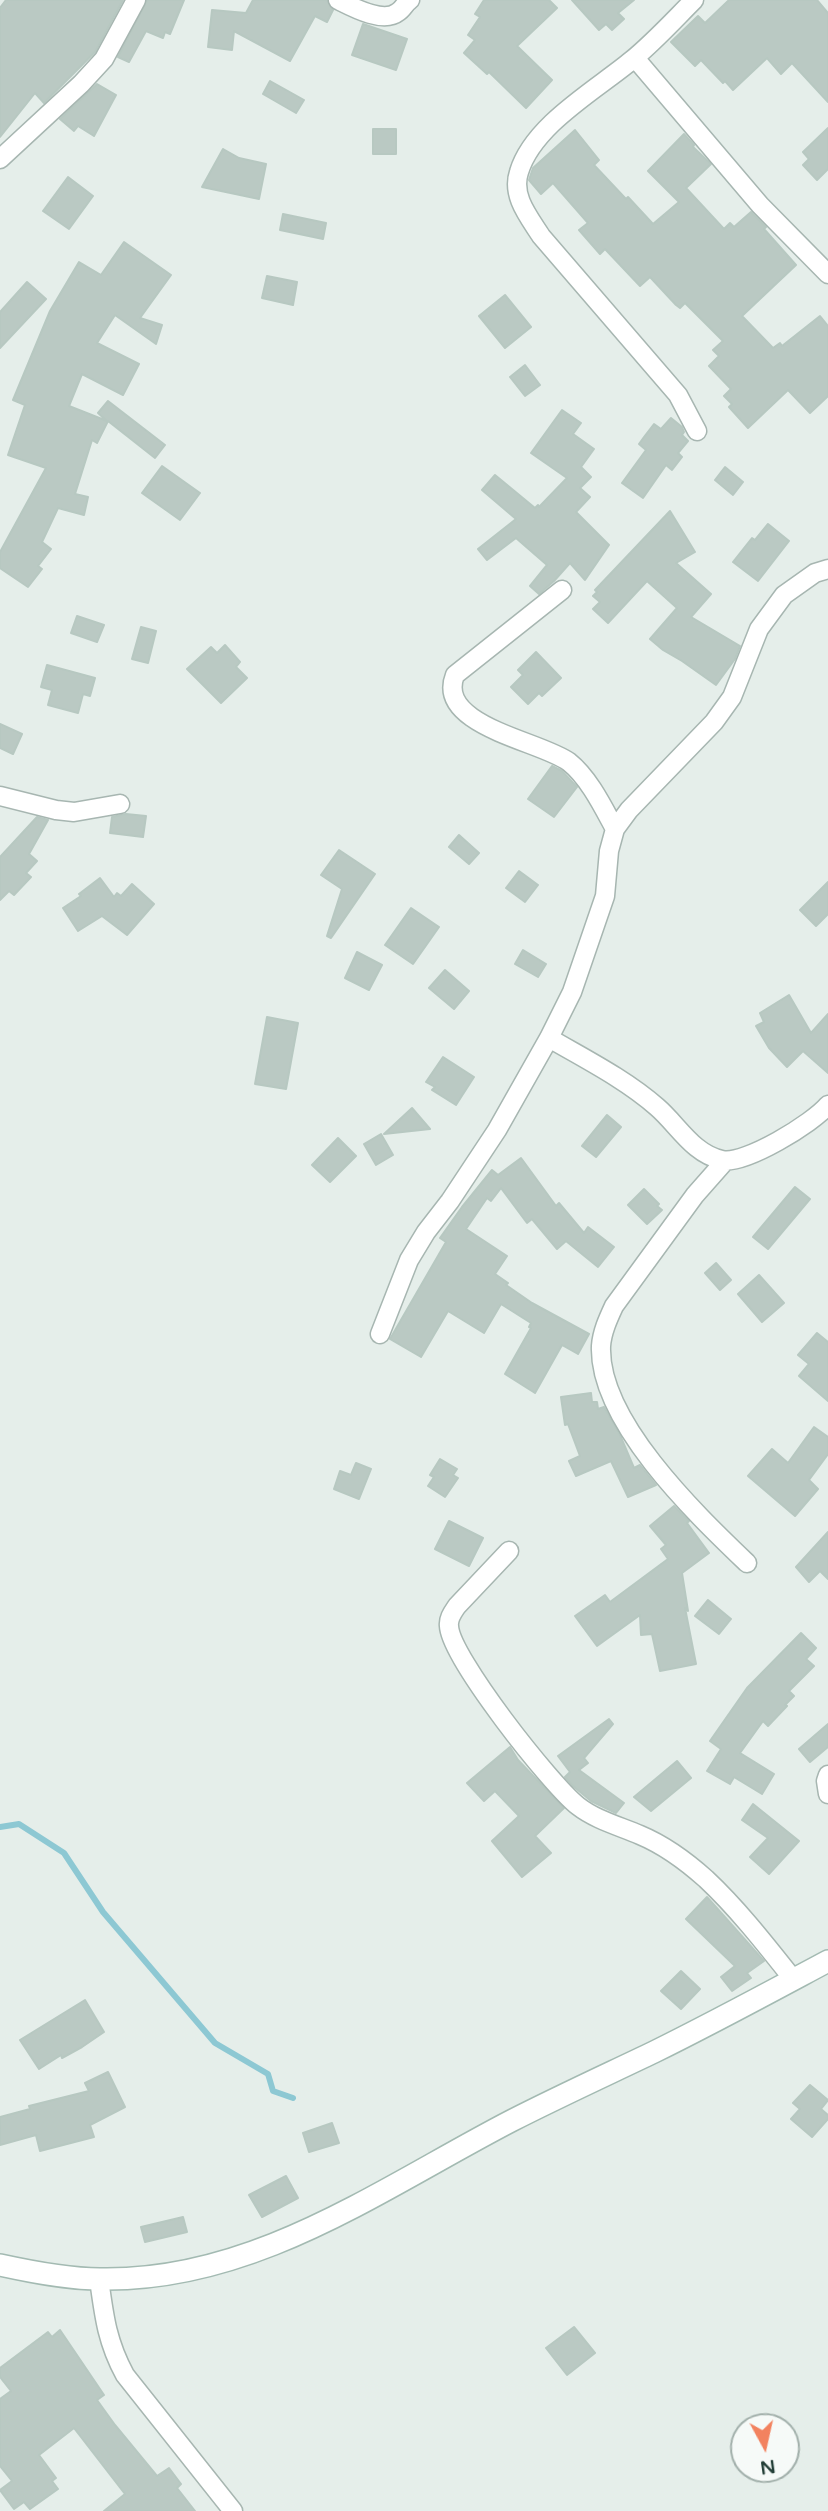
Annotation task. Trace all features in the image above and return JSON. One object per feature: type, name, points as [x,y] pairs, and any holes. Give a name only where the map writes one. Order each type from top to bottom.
[{"type":"street","points":[[0,159],[104,59],[136,0]]},
{"type":"street","points":[[338,0],[375,15],[389,16],[397,14],[410,0]]},
{"type":"street","points":[[694,0],[635,58],[543,132],[527,154],[518,173],[517,190],[523,209],[541,236],[678,395],[697,431]]},
{"type":"street","points":[[635,58],[760,205],[828,274]]},
{"type":"street","points":[[380,1334],[409,1260],[475,1165],[549,1038],[572,992],[605,896],[609,851],[615,829],[629,810],[713,722],[732,697],[759,629],[784,595],[815,573],[828,569]]},
{"type":"street","points":[[562,590],[455,675],[451,684],[452,692],[455,702],[462,709],[491,728],[556,753],[572,764],[615,829]]},
{"type":"street","points":[[0,796],[74,812],[120,804]]},
{"type":"street","points":[[549,1038],[612,1075],[657,1107],[708,1156],[725,1161],[742,1157],[799,1130],[828,1105]]},
{"type":"street","points":[[725,1161],[695,1195],[614,1306],[606,1323],[601,1345],[602,1366],[608,1387],[631,1432],[654,1466],[747,1563]]},
{"type":"street","points":[[509,1551],[457,1606],[449,1625],[478,1684],[512,1732],[577,1805],[607,1823],[641,1835],[674,1854],[705,1879],[738,1913],[793,1979]]},
{"type":"street","points":[[828,1775],[828,1794]]},
{"type":"street","points":[[0,2265],[99,2279],[154,2276],[197,2270],[277,2243],[331,2220],[510,2121],[656,2051],[828,1961]]},
{"type":"street","points":[[99,2279],[105,2325],[119,2364],[233,2511]]},
{"type":"building","points":[[6,0],[123,0],[95,52],[44,103],[35,93],[0,137],[0,8]]},
{"type":"building","points":[[147,0],[184,0],[170,34],[165,32],[163,38],[146,31],[129,62],[118,57]]},
{"type":"building","points":[[253,0],[327,0],[333,10],[327,22],[315,16],[290,61],[234,31],[232,50],[208,47],[212,10],[246,13]]},
{"type":"building","points":[[484,0],[549,0],[557,8],[517,46],[552,80],[526,108],[489,72],[487,74],[464,53],[475,40],[468,35],[480,17],[475,14]]},
{"type":"building","points":[[572,0],[634,0],[618,13],[624,19],[612,30],[606,24],[599,30]]},
{"type":"building","points":[[729,0],[817,0],[828,13],[828,102],[792,63],[781,74],[767,58],[733,90],[701,60],[695,66],[671,42],[698,16],[705,23]]},
{"type":"building","points":[[363,24],[407,39],[396,70],[352,55]]},
{"type":"building","points":[[270,81],[304,100],[296,113],[263,94]]},
{"type":"building","points":[[97,84],[116,95],[94,136],[78,126],[74,131],[60,119]]},
{"type":"building","points":[[828,128],[828,169],[817,180],[803,165],[809,159],[803,152]]},
{"type":"building","points":[[373,129],[396,129],[396,154],[373,154]]},
{"type":"building","points":[[575,130],[599,160],[594,165],[653,224],[679,202],[648,171],[684,134],[711,164],[686,188],[724,229],[730,223],[734,227],[751,212],[766,227],[764,229],[796,265],[742,316],[773,348],[780,343],[782,346],[820,316],[828,326],[828,396],[810,413],[788,390],[748,428],[729,407],[732,404],[724,396],[731,389],[709,366],[719,356],[713,350],[723,341],[685,303],[680,308],[676,305],[650,277],[640,286],[605,249],[600,254],[579,230],[588,223],[553,183],[541,194],[529,180],[533,168]]},
{"type":"building","points":[[223,149],[239,158],[266,164],[259,199],[202,187]]},
{"type":"building","points":[[68,177],[93,196],[69,229],[43,211]]},
{"type":"building","points":[[283,214],[326,223],[323,239],[280,230]]},
{"type":"building","points":[[124,242],[171,275],[140,318],[162,325],[156,344],[115,315],[97,343],[139,364],[123,395],[82,374],[69,406],[107,421],[98,413],[108,401],[165,445],[155,458],[108,421],[97,443],[92,440],[75,494],[88,497],[84,515],[58,508],[42,542],[51,549],[38,566],[42,569],[28,587],[0,568],[0,552],[46,468],[8,455],[25,405],[13,400],[50,311],[79,262],[101,275]]},
{"type":"building","points":[[267,276],[297,282],[293,305],[262,298]]},
{"type":"building","points":[[27,282],[46,299],[0,348],[0,312]]},
{"type":"building","points":[[505,295],[531,327],[505,348],[479,316]]},
{"type":"building","points":[[525,365],[540,385],[525,396],[510,377]]},
{"type":"building","points":[[562,410],[581,423],[573,434],[594,449],[581,467],[591,477],[580,488],[590,497],[576,512],[609,545],[585,580],[570,563],[539,594],[530,586],[547,565],[516,538],[487,560],[478,549],[516,519],[482,490],[495,475],[535,508],[538,505],[539,507],[567,478],[531,453]]},
{"type":"building","points":[[671,418],[682,427],[682,435],[688,441],[678,453],[682,457],[672,470],[666,465],[643,498],[622,483],[646,450],[639,444],[644,437],[654,424],[661,429]]},
{"type":"building","points":[[162,466],[200,493],[180,520],[142,493]]},
{"type":"building","points":[[725,467],[743,482],[733,495],[715,480]]},
{"type":"building","points":[[670,511],[695,552],[676,563],[711,594],[691,617],[740,646],[735,659],[716,685],[650,639],[677,608],[647,581],[608,623],[593,609],[600,602],[593,596],[597,592],[595,590]]},
{"type":"building","points":[[768,524],[789,541],[758,581],[733,562],[752,538],[755,540]]},
{"type":"building","points":[[77,616],[104,625],[97,642],[71,633]]},
{"type":"building","points":[[141,627],[156,631],[148,663],[132,659]]},
{"type":"building","points":[[225,645],[240,662],[236,667],[247,678],[221,703],[187,669],[211,647],[217,653]]},
{"type":"building","points":[[536,652],[561,678],[542,696],[539,693],[528,704],[511,687],[523,675],[518,670]]},
{"type":"building","points":[[47,665],[95,678],[90,696],[83,694],[78,713],[48,705],[52,690],[41,687]]},
{"type":"building","points":[[0,724],[22,734],[13,754],[0,748]]},
{"type":"building","points":[[552,766],[562,771],[577,787],[554,817],[528,799]]},
{"type":"building","points":[[126,814],[146,816],[143,837],[110,833],[112,817]]},
{"type":"building","points":[[37,817],[48,820],[29,854],[37,861],[26,873],[31,877],[14,895],[9,891],[0,900],[0,857]]},
{"type":"building","points":[[459,835],[479,853],[469,864],[449,847]]},
{"type":"building","points":[[339,850],[375,874],[331,938],[327,936],[342,889],[321,875]]},
{"type":"building","points":[[519,871],[538,885],[525,902],[506,888]]},
{"type":"building","points":[[100,878],[114,897],[117,893],[121,896],[132,884],[154,904],[127,935],[102,916],[78,931],[63,908]]},
{"type":"building","points":[[828,882],[828,914],[816,926],[800,910]]},
{"type":"building","points":[[411,908],[439,927],[413,964],[385,945]]},
{"type":"building","points":[[523,950],[546,964],[538,977],[515,964]]},
{"type":"building","points":[[357,952],[382,965],[369,990],[345,978]]},
{"type":"building","points":[[445,970],[469,991],[454,1009],[429,988]]},
{"type":"building","points":[[789,995],[811,1033],[828,1014],[828,1073],[803,1051],[787,1067],[769,1048],[756,1026],[764,1022],[760,1013]]},
{"type":"building","points":[[267,1017],[298,1023],[286,1089],[255,1084]]},
{"type":"building","points":[[443,1057],[474,1077],[456,1105],[432,1090],[435,1087],[426,1082]]},
{"type":"building","points":[[412,1108],[430,1129],[384,1134]]},
{"type":"building","points":[[607,1115],[621,1127],[596,1157],[582,1146]]},
{"type":"building","points":[[381,1134],[393,1155],[376,1165],[364,1144]]},
{"type":"building","points":[[338,1138],[356,1156],[330,1182],[312,1165]]},
{"type":"building","points":[[521,1158],[556,1206],[559,1203],[584,1233],[588,1227],[614,1247],[598,1267],[566,1241],[557,1249],[532,1219],[527,1223],[501,1188],[491,1201],[487,1198],[466,1229],[507,1256],[495,1274],[508,1283],[506,1285],[532,1303],[589,1334],[578,1354],[562,1345],[535,1393],[505,1374],[531,1328],[531,1323],[501,1304],[484,1333],[448,1311],[421,1357],[390,1339],[446,1242],[440,1238],[462,1207],[492,1170],[498,1175]]},
{"type":"building","points":[[795,1187],[810,1199],[768,1249],[753,1237]]},
{"type":"building","points":[[644,1189],[662,1210],[647,1224],[628,1205]]},
{"type":"building","points":[[716,1263],[731,1280],[720,1290],[705,1273]]},
{"type":"building","points":[[759,1275],[784,1303],[762,1322],[738,1294]]},
{"type":"building","points":[[817,1333],[828,1342],[828,1401],[799,1376],[809,1364],[798,1355]]},
{"type":"building","points":[[591,1393],[592,1402],[597,1402],[598,1409],[604,1407],[634,1468],[640,1465],[656,1485],[628,1497],[611,1461],[576,1476],[569,1461],[580,1456],[568,1424],[565,1425],[561,1397]]},
{"type":"building","points":[[814,1427],[828,1437],[828,1454],[809,1480],[818,1489],[795,1516],[748,1476],[772,1449],[788,1463]]},
{"type":"building","points":[[440,1459],[457,1469],[453,1475],[458,1478],[445,1497],[428,1486],[434,1477],[430,1475]]},
{"type":"building","points":[[356,1463],[371,1469],[359,1499],[334,1489],[340,1471],[351,1475]]},
{"type":"building","points":[[674,1506],[689,1521],[687,1523],[709,1553],[682,1573],[688,1611],[685,1608],[696,1664],[660,1671],[652,1634],[641,1635],[640,1615],[597,1646],[575,1616],[605,1595],[610,1602],[668,1559],[661,1549],[666,1545],[650,1526]]},
{"type":"building","points":[[449,1521],[483,1538],[469,1566],[435,1549]]},
{"type":"building","points":[[828,1532],[828,1579],[820,1571],[809,1582],[796,1567]]},
{"type":"building","points":[[708,1600],[731,1619],[719,1634],[695,1616]]},
{"type":"building","points":[[801,1633],[816,1648],[806,1659],[814,1666],[789,1691],[794,1696],[785,1705],[787,1706],[768,1726],[763,1721],[740,1753],[774,1774],[762,1794],[734,1777],[730,1784],[707,1771],[721,1749],[710,1741],[747,1688]]},
{"type":"building","points":[[609,1719],[613,1724],[584,1758],[588,1763],[579,1770],[624,1803],[616,1813],[591,1801],[573,1786],[565,1777],[570,1772],[558,1756]]},
{"type":"building","points":[[828,1724],[828,1747],[810,1762],[799,1749]]},
{"type":"building","points":[[510,1747],[518,1760],[564,1808],[535,1836],[551,1853],[522,1877],[492,1841],[519,1816],[495,1791],[484,1801],[467,1783]]},
{"type":"building","points":[[677,1761],[691,1778],[651,1811],[634,1797]]},
{"type":"building","points":[[753,1804],[799,1841],[769,1874],[750,1857],[768,1838],[742,1820]]},
{"type":"building","points":[[707,1897],[764,1961],[747,1973],[751,1978],[732,1991],[721,1977],[735,1966],[686,1919]]},
{"type":"building","points":[[681,1971],[700,1989],[681,2009],[661,1991]]},
{"type":"building","points":[[85,2000],[104,2032],[82,2047],[62,2058],[61,2055],[39,2069],[20,2040]]},
{"type":"building","points":[[108,2072],[125,2107],[90,2125],[94,2137],[40,2151],[36,2135],[0,2145],[0,2117],[30,2109],[29,2106],[89,2091],[85,2083]]},
{"type":"building","points":[[810,2085],[828,2100],[821,2109],[828,2115],[828,2119],[812,2137],[791,2119],[800,2109],[793,2103]]},
{"type":"building","points":[[332,2123],[339,2143],[309,2152],[303,2133]]},
{"type":"building","points":[[286,2176],[298,2198],[262,2217],[249,2195]]},
{"type":"building","points":[[183,2217],[187,2232],[145,2242],[141,2227]]},
{"type":"building","points":[[574,2327],[595,2353],[567,2375],[546,2348]]},
{"type":"building","points":[[60,2330],[104,2395],[97,2400],[115,2425],[157,2476],[169,2468],[181,2484],[177,2488],[195,2511],[104,2511],[125,2494],[74,2428],[39,2455],[56,2478],[52,2481],[58,2489],[30,2509],[24,2502],[14,2509],[0,2490],[12,2481],[0,2466],[0,2399],[11,2391],[0,2377],[0,2368],[48,2332],[52,2337]]},
{"type":"waterway","points":[[0,1827],[19,1824],[64,1853],[103,1912],[215,2043],[268,2074],[273,2091],[293,2098]]}]
